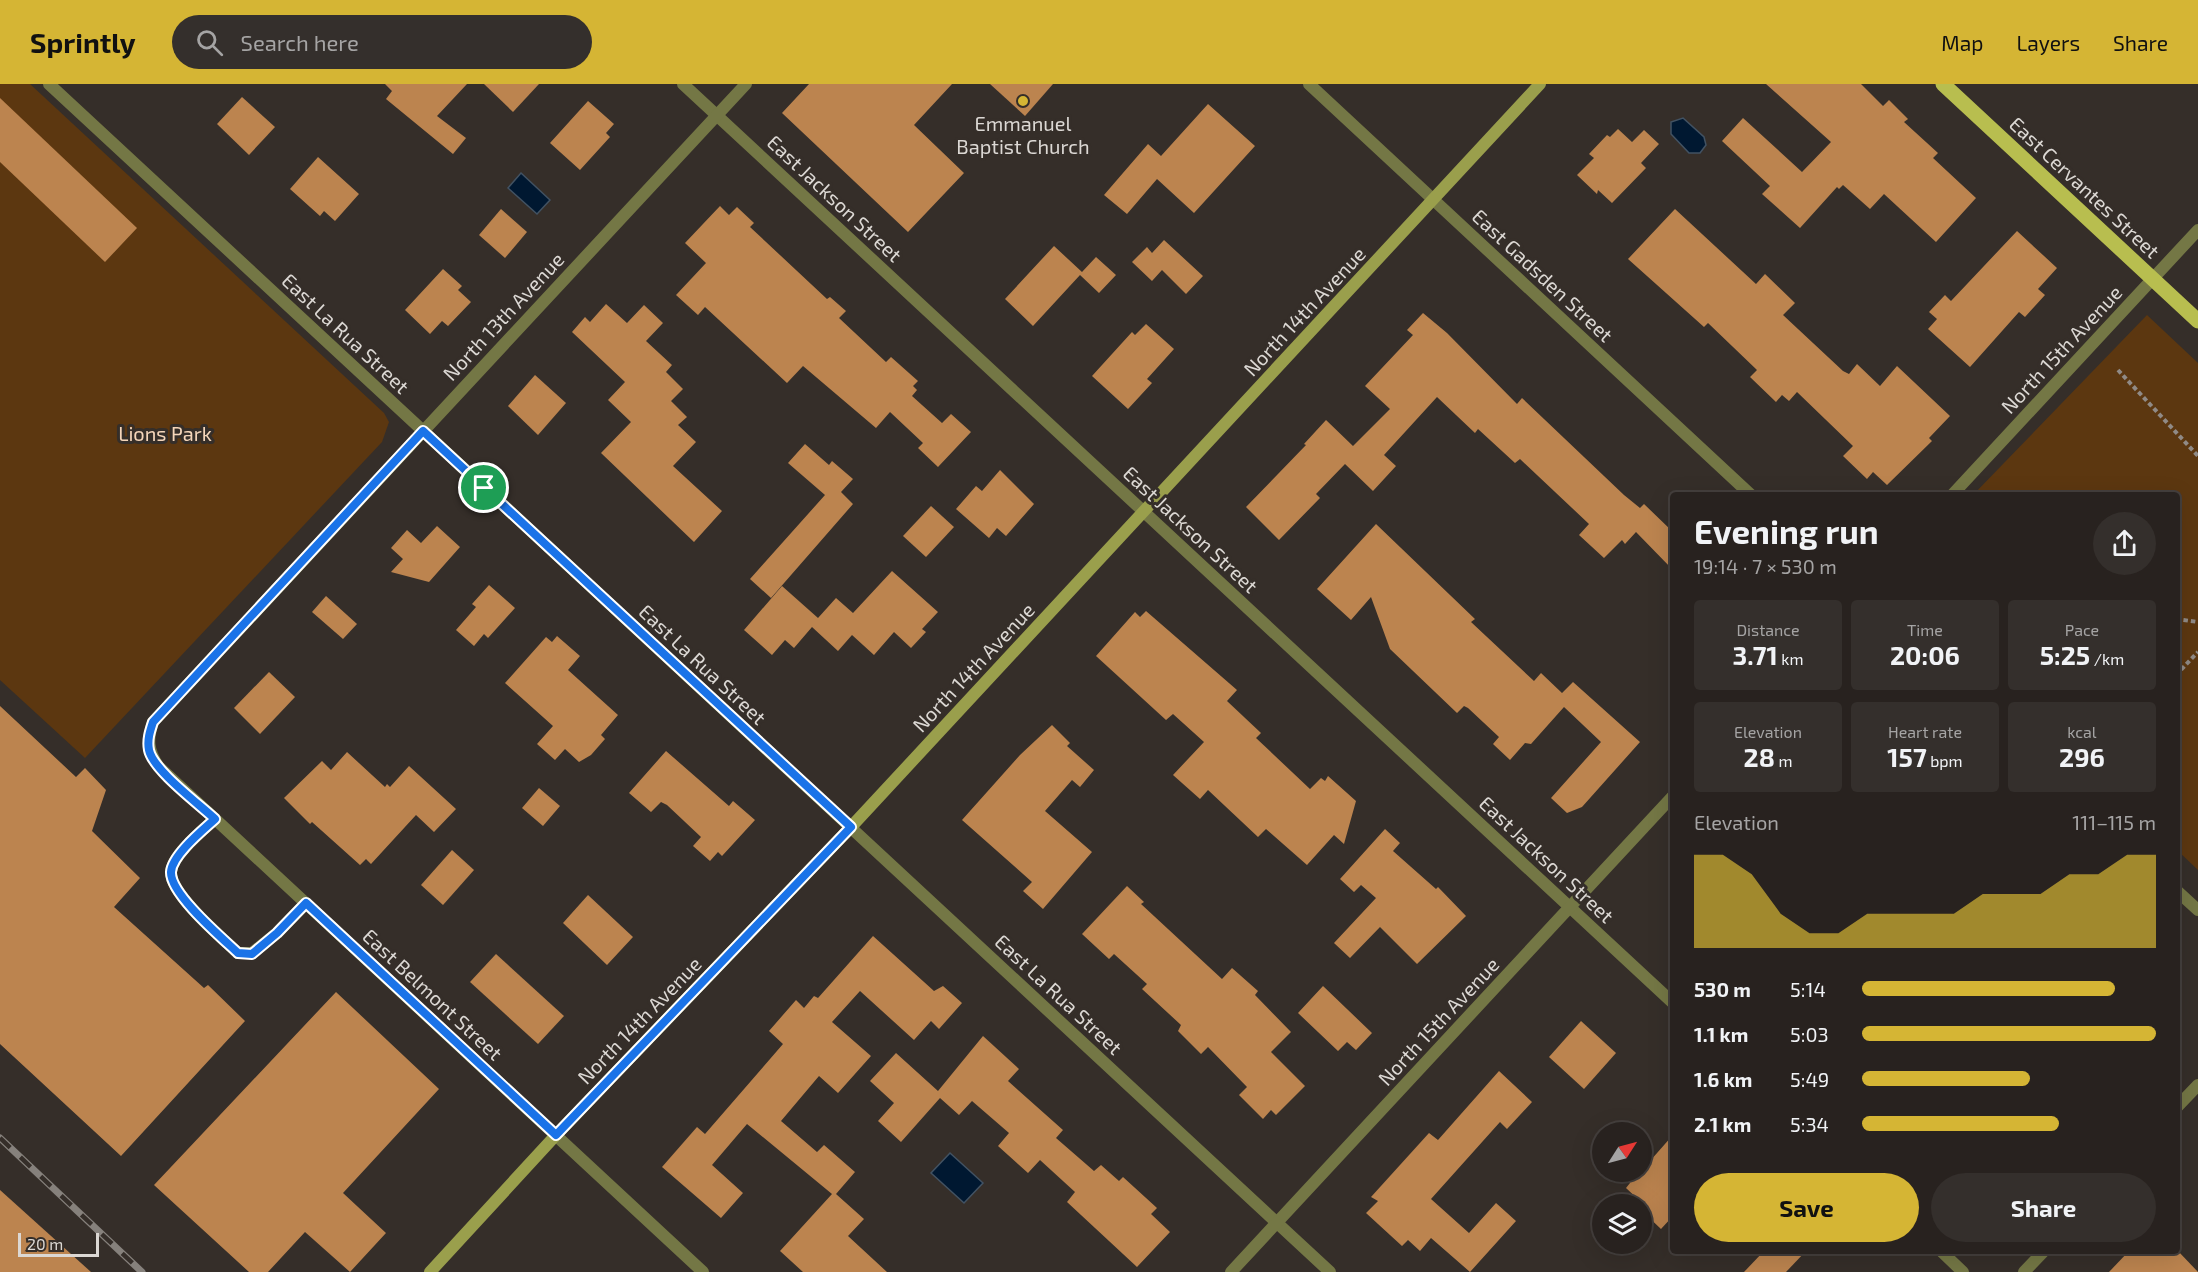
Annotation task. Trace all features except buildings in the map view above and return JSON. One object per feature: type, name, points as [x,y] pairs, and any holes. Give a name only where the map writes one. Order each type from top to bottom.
[{"type":"main road","name":"East Cervantes Street","points":[[1943,84],[2198,321]]},
{"type":"street","name":"East La Rua Street","points":[[49,84],[1330,1272]]},
{"type":"street","name":"East Jackson Street","points":[[683,84],[1670,1000]]},
{"type":"street","name":"North 13th Avenue","points":[[148,738],[153,722],[746,84]]},
{"type":"street","name":"East Gadsden Street","points":[[1309,84],[1748,492]]},
{"type":"street","name":"North 14th Avenue","points":[[430,1272],[556,1135],[851,827],[1540,84]]},
{"type":"street","name":"North 15th Avenue","points":[[1955,492],[2198,230]]},
{"type":"street","name":"East Belmont Street","points":[[148,738],[149,752],[158,766],[700,1271]]},
{"type":"street","name":"North 15th Avenue","points":[[1231,1272],[1670,798]]},
{"type":"street","points":[[215,819],[182,851],[171,870],[172,882],[190,906],[238,953],[252,954],[277,933],[306,903]]},
{"type":"street","points":[[2180,894],[2198,910]]},
{"type":"street","points":[[2180,1104],[2198,1085]]},
{"type":"street","points":[[1944,1254],[1963,1272]]},
{"type":"street","points":[[2024,1272],[2041,1254]]},
{"type":"path","points":[[2118,370],[2198,456]]},
{"type":"path","points":[[2180,620],[2198,622]]},
{"type":"path","points":[[2180,671],[2198,652]]},
{"type":"green space","name":"Lions Park","points":[[0,84],[30,84],[384,413],[389,422],[382,442],[85,758],[0,680]]},
{"type":"green space","points":[[2147,315],[2198,363],[2198,870],[2180,853],[2180,492],[1976,492]]},
{"type":"water","points":[[1683,118],[1704,137],[1706,145],[1700,153],[1689,153],[1671,134],[1671,122]]},
{"type":"water","points":[[521,173],[550,200],[537,214],[508,188]]},
{"type":"water","points":[[950,1153],[983,1183],[964,1203],[931,1173]]},
{"type":"railway","points":[[0,1138],[142,1272]]},
{"type":"place","name":"Emmanuel Baptist Church","points":[[1023,101]]},
{"type":"route","points":[[423,431],[484,488],[851,827],[556,1135],[306,903],[277,933],[252,954],[238,953],[190,906],[172,882],[171,870],[182,851],[215,819],[158,766],[149,752],[148,738],[153,722],[423,431]]}]
